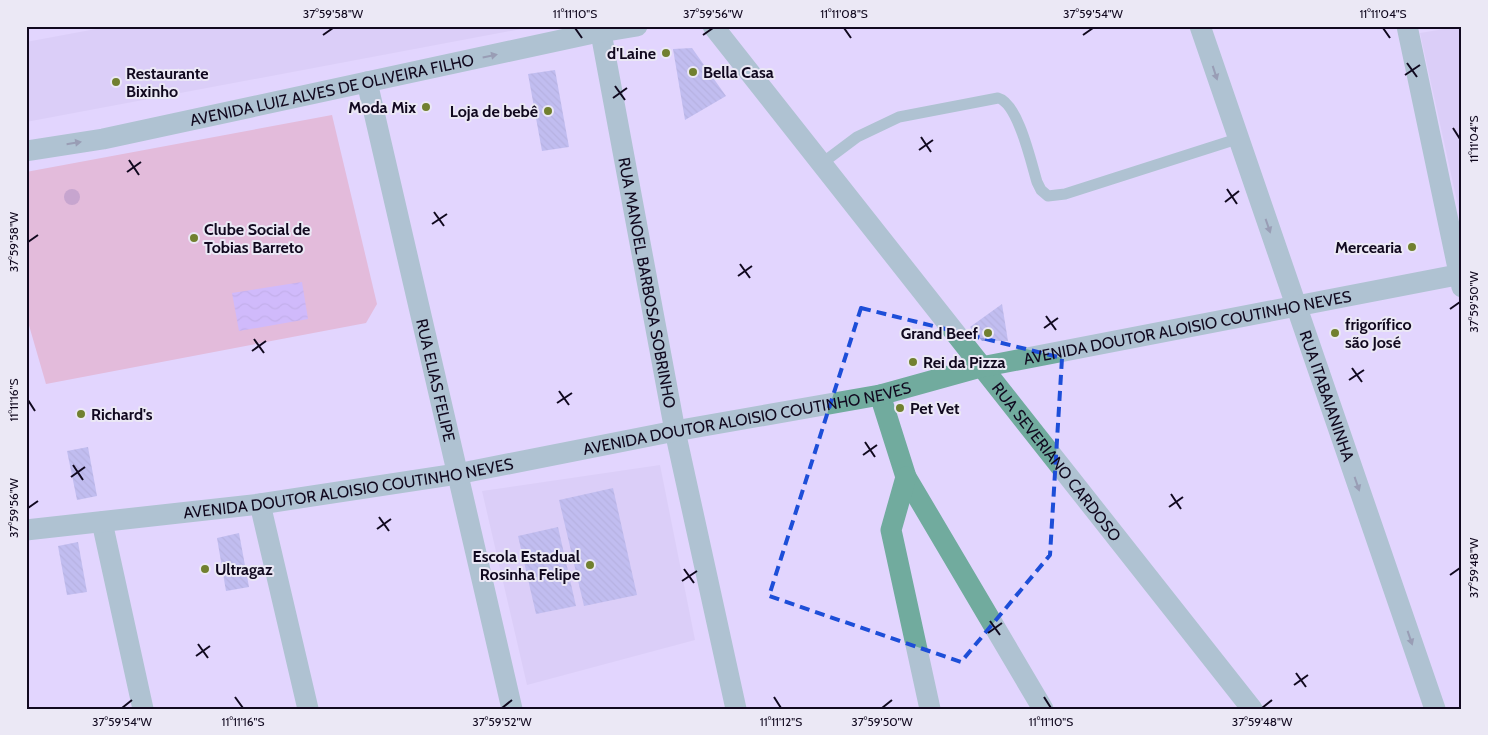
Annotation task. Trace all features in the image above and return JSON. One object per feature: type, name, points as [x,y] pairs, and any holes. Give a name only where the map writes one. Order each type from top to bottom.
[{"type":"street","name":"AVENIDA LUIZ ALVES DE OLIVEIRA FILHO","points":[[26,151],[104,138],[367,82],[588,31],[637,26]]},
{"type":"street","name":"RUA SEVERIANO CARDOSO","points":[[713,26],[1252,709]]},
{"type":"street","name":"RUA ITABAIANINHA","points":[[1200,26],[1237,139],[1435,709]]},
{"type":"street","points":[[1407,26],[1461,279]]},
{"type":"street","name":"RUA MANOEL BARBOSA SOBRINHO","points":[[588,31],[736,709]]},
{"type":"street","name":"RUA ELIAS FELIPE","points":[[367,82],[512,709]]},
{"type":"street","name":"AVENIDA DOUTOR ALOISIO COUTINHO NEVES","points":[[26,530],[260,504],[457,474],[675,431],[880,395],[981,367],[1296,306],[1461,279]]},
{"type":"street","points":[[880,395],[906,478],[1042,709]]},
{"type":"street","points":[[906,478],[892,530],[930,709]]},
{"type":"street","points":[[260,504],[308,709]]},
{"type":"street","points":[[102,522],[143,709]]},
{"type":"lane","points":[[821,164],[857,137],[899,117],[998,98],[1006,102],[1015,114],[1041,190],[1053,197],[1237,139]]},
{"type":"highlighted area","points":[[861,308],[1062,358],[1050,555],[961,662],[769,596]]},
{"type":"shaded area","points":[[112,26],[537,26],[26,122],[26,42]]},
{"type":"shaded area","points":[[1462,26],[1462,224],[1420,33]]},
{"type":"shaded area","name":"Clube Social de Tobias Barreto","points":[[332,115],[377,304],[366,323],[46,384],[26,315],[26,172]]},
{"type":"shaded area","name":"Escola Estadual Rosinha Felipe","points":[[660,465],[695,640],[527,685],[482,491]]},
{"type":"water","points":[[302,282],[308,319],[239,331],[232,293]]},
{"type":"building","name":"Bella Casa","points":[[692,48],[726,96],[685,120],[673,49]]},
{"type":"building","name":"Loja de bebê","points":[[555,70],[569,147],[542,151],[528,74]]},
{"type":"building","points":[[1002,304],[1008,341],[982,341],[970,327]]},
{"type":"building","points":[[88,447],[97,496],[77,500],[67,451]]},
{"type":"building","points":[[613,488],[637,595],[584,606],[559,500]]},
{"type":"building","points":[[558,527],[576,606],[536,614],[518,536]]},
{"type":"building","points":[[239,533],[249,587],[226,591],[217,538]]},
{"type":"building","points":[[78,542],[87,592],[67,595],[58,546]]},
{"type":"place","name":"d'Laine","points":[[666,53]]},
{"type":"place","name":"Bella Casa","points":[[693,72]]},
{"type":"place","name":"Restaurante Bixinho","points":[[116,82]]},
{"type":"place","name":"Moda Mix","points":[[426,107]]},
{"type":"place","name":"Loja de bebê","points":[[548,111]]},
{"type":"place","name":"Clube Social de Tobias Barreto","points":[[194,238]]},
{"type":"place","name":"Mercearia","points":[[1412,247]]},
{"type":"place","name":"Grand Beef","points":[[988,333]]},
{"type":"place","name":"frigorífico são José","points":[[1335,333]]},
{"type":"place","name":"Rei da Pizza","points":[[913,362]]},
{"type":"place","name":"Pet Vet","points":[[900,408]]},
{"type":"place","name":"Richard's","points":[[81,414]]},
{"type":"place","name":"Escola Estadual Rosinha Felipe","points":[[590,565]]},
{"type":"place","name":"Ultragaz","points":[[205,569]]}]
